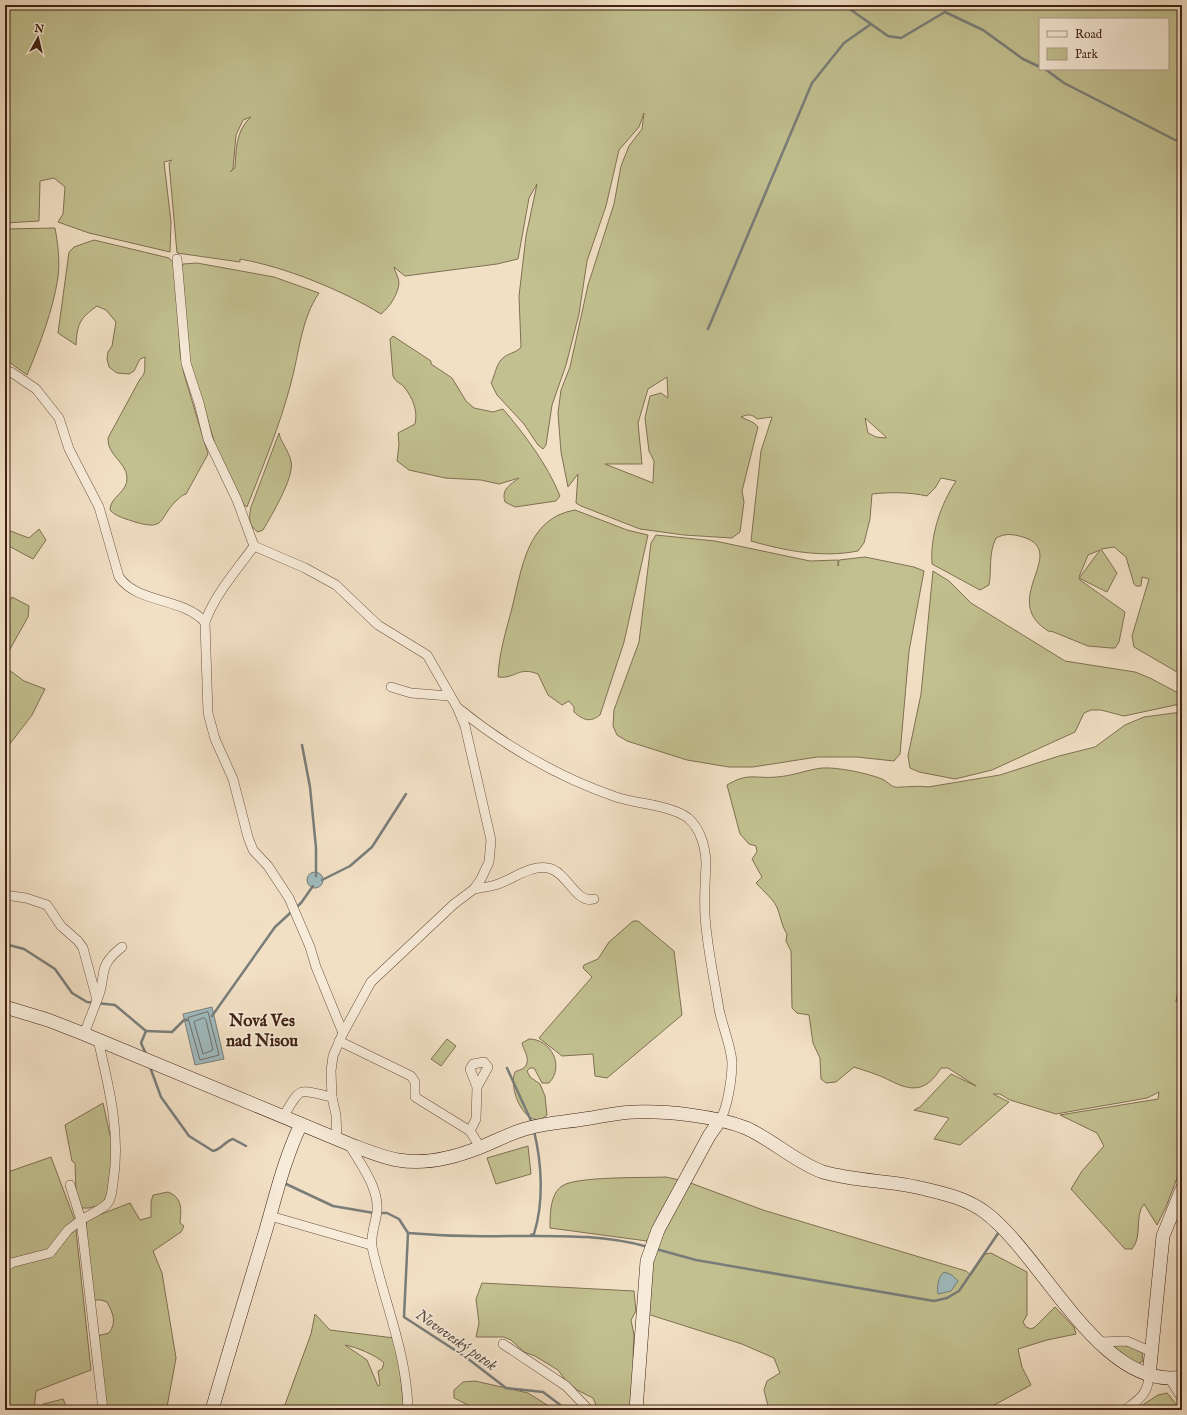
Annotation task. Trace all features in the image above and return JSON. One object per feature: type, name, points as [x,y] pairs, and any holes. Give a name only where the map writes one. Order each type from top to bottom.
[{"type":"street","points":[[177,260],[186,363],[199,403],[208,439],[222,472],[237,500],[254,546],[305,568],[336,585],[378,625],[427,655],[449,696],[457,707],[465,726],[491,840],[489,862],[481,879],[474,888],[454,904],[371,982],[341,1037],[333,1056],[331,1071],[332,1097],[343,1141],[371,1183],[377,1201],[377,1213],[371,1245],[399,1344],[408,1392],[408,1410]]},
{"type":"street","points":[[5,371],[11,372],[36,389],[58,418],[69,449],[99,507],[119,577],[124,584],[158,600],[188,609],[197,614],[205,622]]},
{"type":"street","points":[[254,546],[218,596],[209,610],[205,622],[208,713],[215,739],[233,779],[248,837],[253,850],[268,866],[289,898],[310,947],[341,1037],[411,1076],[415,1082],[415,1097],[470,1131],[480,1147]]},
{"type":"street","points":[[390,687],[411,693],[449,696]]},
{"type":"street","points":[[457,707],[474,721],[531,759],[558,772],[615,796],[670,810],[688,818],[700,835],[706,854],[705,900],[707,932],[720,1012],[732,1061],[725,1112],[709,1136],[658,1230],[647,1261],[636,1410]]},
{"type":"street","points":[[465,726],[474,721]]},
{"type":"street","points":[[474,888],[496,885],[533,869],[550,868],[568,881],[581,898],[588,901],[594,899]]},
{"type":"street","points":[[5,895],[26,898],[47,905],[61,926],[78,941],[83,948],[97,1000]]},
{"type":"street","points":[[84,1034],[100,993],[102,976],[106,962],[122,947]]},
{"type":"street","points":[[5,1007],[48,1020],[383,1157],[401,1161],[440,1159],[480,1147],[528,1128],[634,1112],[704,1117],[720,1120],[747,1129],[821,1171],[848,1179],[922,1188],[963,1200],[976,1206],[999,1224],[1019,1246],[1087,1330],[1100,1342],[1127,1366],[1149,1376],[1176,1378],[1182,1398]]},
{"type":"street","points":[[5,1268],[11,1263],[50,1253],[68,1230],[108,1203],[112,1193],[116,1147],[113,1108],[98,1040]]},
{"type":"street","points":[[470,1131],[476,1119],[477,1087]]},
{"type":"street","points":[[283,1117],[296,1094],[304,1090],[332,1097]]},
{"type":"street","points":[[212,1410],[270,1216],[288,1150],[301,1124]]},
{"type":"street","points":[[70,1186],[81,1220],[103,1410]]},
{"type":"street","points":[[1125,1410],[1142,1397],[1149,1387],[1163,1236],[1182,1189]]},
{"type":"street","points":[[270,1216],[371,1245]]},
{"type":"street","points":[[1100,1342],[1113,1340],[1127,1342],[1152,1352]]},
{"type":"street","points":[[503,1344],[566,1386],[589,1410]]},
{"type":"green space","points":[[5,5],[1182,5],[1182,675],[1134,647],[1132,636],[1149,579],[1142,577],[1141,586],[1136,586],[1134,584],[1126,557],[1114,547],[1101,549],[1117,573],[1107,592],[1079,578],[1125,612],[1119,642],[1115,648],[1088,646],[1051,631],[1050,632],[1035,620],[1030,606],[1030,592],[1040,554],[1036,544],[1023,537],[1009,534],[996,538],[991,556],[989,585],[980,590],[932,564],[933,542],[938,520],[941,510],[956,481],[941,478],[935,488],[927,496],[900,493],[872,494],[870,519],[864,543],[858,551],[818,554],[777,548],[751,541],[761,451],[772,417],[757,419],[752,415],[748,415],[741,417],[754,423],[758,427],[742,491],[744,502],[740,532],[732,538],[684,535],[640,529],[576,503],[578,474],[568,487],[561,452],[558,413],[561,390],[570,367],[588,285],[614,204],[621,166],[629,146],[642,129],[644,113],[639,127],[619,150],[606,206],[587,261],[579,314],[566,365],[552,405],[546,445],[543,449],[538,445],[524,424],[497,395],[491,383],[500,361],[521,347],[519,296],[526,236],[537,184],[529,198],[518,259],[497,264],[405,276],[394,267],[399,281],[397,292],[393,300],[381,314],[349,296],[313,280],[276,268],[240,259],[240,262],[177,253],[169,163],[172,160],[164,162],[171,222],[170,252],[89,233],[58,222],[63,214],[65,187],[54,178],[40,181],[39,221],[5,223]],"holes":[[[251,117],[242,128],[238,141],[235,168],[230,172],[233,169],[236,135],[243,120]],[[667,377],[668,398],[661,393],[650,396],[645,418],[649,451],[654,461],[653,483],[605,464],[642,464],[638,423],[648,389]],[[865,418],[886,437],[886,438],[876,437],[868,433]],[[1100,550],[1079,577],[1088,555]]]},
{"type":"green space","points":[[55,228],[59,259],[56,289],[46,327],[27,375],[5,359],[5,229]]},
{"type":"green space","points":[[94,240],[169,258],[176,266],[180,353],[184,374],[208,454],[186,494],[170,507],[157,524],[152,525],[135,522],[118,516],[110,510],[113,501],[125,487],[127,477],[123,467],[110,449],[108,438],[144,374],[145,357],[140,359],[134,371],[129,374],[117,373],[109,367],[107,359],[108,352],[112,346],[116,322],[106,310],[97,306],[80,322],[77,332],[76,345],[58,333],[69,252],[74,247]]},
{"type":"green space","points":[[197,263],[274,277],[319,293],[304,325],[291,383],[282,414],[247,507],[244,505],[215,444],[187,352],[182,266],[183,264]]},
{"type":"green space","points":[[393,336],[431,361],[431,364],[452,378],[466,401],[474,408],[493,412],[503,409],[527,440],[549,473],[560,496],[556,501],[515,507],[505,502],[504,494],[507,488],[519,478],[499,484],[481,480],[445,478],[409,470],[397,461],[399,445],[398,433],[415,424],[416,414],[410,396],[404,387],[393,376],[390,339]]},
{"type":"green space","points":[[279,433],[290,457],[291,468],[286,486],[276,506],[263,530],[258,532],[252,527],[251,524],[251,507]]},
{"type":"green space","points":[[575,510],[627,530],[648,535],[624,642],[600,715],[590,720],[580,717],[574,712],[574,707],[569,701],[562,705],[548,695],[538,674],[526,671],[509,676],[498,677],[503,642],[519,577],[529,547],[546,523],[559,515]]},
{"type":"green space","points":[[5,529],[29,538],[39,529],[46,540],[33,559],[5,544]]},
{"type":"green space","points":[[656,535],[715,541],[810,561],[838,560],[838,566],[839,560],[865,557],[914,567],[924,571],[909,651],[900,754],[894,761],[857,757],[817,757],[753,767],[729,767],[687,760],[627,741],[617,735],[613,726],[614,710],[639,642],[651,543]]},
{"type":"green space","points":[[933,571],[949,581],[971,603],[1065,661],[1135,672],[1150,678],[1182,695],[1182,701],[1180,704],[1124,716],[1101,710],[1091,710],[1084,713],[1075,732],[992,770],[955,779],[919,772],[910,768],[908,756],[921,694]]},
{"type":"green space","points":[[12,597],[29,606],[28,617],[5,658],[5,611]]},
{"type":"green space","points":[[5,667],[24,681],[45,689],[32,715],[9,745],[5,743]]},
{"type":"green space","points":[[1182,712],[1182,967],[1176,1002],[1182,977],[1182,1121],[1179,1119],[1182,1124],[1182,1165],[1166,1207],[1157,1225],[1144,1204],[1139,1214],[1138,1232],[1135,1244],[1132,1249],[1125,1249],[1071,1189],[1082,1171],[1104,1146],[1097,1133],[1060,1115],[1158,1099],[1159,1092],[1147,1098],[1056,1114],[1010,1100],[1000,1094],[993,1094],[1009,1102],[960,1145],[934,1139],[949,1118],[914,1110],[920,1107],[951,1074],[976,1086],[948,1068],[941,1068],[930,1082],[918,1088],[905,1087],[854,1067],[836,1082],[826,1083],[821,1079],[820,1058],[813,1043],[809,1015],[797,1013],[792,1008],[791,951],[786,941],[787,934],[772,899],[756,883],[762,877],[752,859],[757,852],[756,846],[749,844],[740,834],[727,785],[746,777],[783,776],[828,768],[844,769],[868,775],[884,780],[895,787],[928,787],[1000,775],[1059,756],[1095,747],[1125,725],[1144,717]]},
{"type":"green space","points":[[633,921],[638,921],[674,951],[682,1015],[607,1078],[595,1076],[593,1054],[562,1056],[539,1038],[592,977],[583,968],[584,965],[598,959],[609,942]]},
{"type":"green space","points":[[447,1039],[456,1046],[441,1066],[431,1059]]},
{"type":"green space","points":[[529,1039],[544,1043],[549,1048],[556,1062],[554,1076],[549,1083],[542,1083],[534,1068],[530,1068],[527,1071],[530,1077],[540,1084],[545,1096],[547,1115],[540,1119],[533,1119],[527,1115],[521,1108],[514,1089],[513,1080],[515,1072],[524,1068],[527,1062],[522,1043]]},
{"type":"green space","points":[[103,1103],[113,1149],[107,1197],[103,1204],[89,1208],[81,1208],[76,1191],[75,1163],[72,1161],[65,1125]]},
{"type":"green space","points":[[528,1146],[531,1174],[496,1184],[487,1158]]},
{"type":"green space","points":[[51,1157],[75,1221],[91,1370],[36,1391],[34,1410],[5,1410],[5,1173]]},
{"type":"green space","points":[[666,1177],[688,1182],[763,1210],[966,1271],[971,1275],[985,1254],[991,1253],[1027,1272],[1027,1315],[1023,1322],[1026,1327],[1031,1329],[1035,1327],[1055,1307],[1074,1327],[1076,1334],[1047,1340],[1018,1349],[1022,1367],[1031,1385],[985,1410],[769,1410],[764,1390],[767,1381],[780,1373],[774,1358],[742,1344],[644,1313],[647,1241],[550,1228],[553,1199],[555,1194],[562,1186],[570,1183],[596,1179]]},
{"type":"green space","points":[[168,1192],[173,1194],[179,1201],[181,1209],[180,1223],[184,1226],[181,1232],[153,1251],[162,1273],[176,1358],[167,1407],[166,1410],[104,1410],[97,1336],[109,1333],[113,1325],[113,1318],[107,1302],[94,1300],[89,1266],[86,1220],[130,1203],[140,1220],[151,1217],[151,1202],[153,1195]]},
{"type":"green space","points":[[482,1283],[634,1291],[636,1311],[631,1320],[634,1335],[633,1357],[635,1357],[632,1410],[598,1410],[593,1398],[577,1390],[566,1381],[558,1370],[535,1356],[524,1352],[511,1340],[504,1337],[476,1337],[479,1323],[476,1299]]},
{"type":"green space","points":[[315,1314],[330,1330],[394,1338],[398,1349],[404,1410],[283,1410],[311,1334]],"holes":[[[345,1345],[371,1354],[384,1363],[382,1369],[378,1371],[380,1385],[378,1386],[367,1360]]]},
{"type":"green space","points":[[1121,1345],[1134,1347],[1142,1352],[1143,1361],[1138,1364],[1109,1346]]},
{"type":"green space","points":[[475,1381],[528,1393],[555,1410],[478,1410],[454,1398],[454,1390],[463,1382]]},
{"type":"green space","points":[[1167,1393],[1181,1410],[1135,1410],[1158,1395]]},
{"type":"green space","points":[[63,1399],[68,1410],[42,1410],[43,1404]]},
{"type":"water","points":[[312,872],[318,872],[323,877],[321,886],[318,888],[312,888],[307,883],[307,877]]},
{"type":"water","points":[[212,1007],[224,1059],[195,1065],[183,1014]]},
{"type":"water","points":[[944,1272],[952,1275],[958,1281],[951,1291],[938,1294],[938,1282],[940,1276]]},
{"type":"waterway","points":[[844,5],[888,36],[901,38],[945,12],[983,30],[1023,59],[1039,67]]},
{"type":"waterway","points":[[708,329],[812,83],[844,43],[871,24]]},
{"type":"waterway","points":[[1046,70],[1064,83],[1181,143],[1182,146]]},
{"type":"waterway","points":[[302,745],[310,787],[316,848],[316,876]]},
{"type":"waterway","points":[[322,880],[350,866],[372,847],[406,794]]},
{"type":"waterway","points":[[212,1016],[275,927],[301,903],[313,886]]},
{"type":"waterway","name":"Novoveský potok","points":[[5,944],[24,949],[55,969],[72,993],[87,1002],[115,1005],[146,1031],[141,1043],[146,1054]]},
{"type":"waterway","points":[[146,1031],[172,1032],[184,1020],[188,1020]]},
{"type":"waterway","name":"Novoveský potok","points":[[150,1067],[161,1097],[189,1136],[213,1151],[219,1149],[228,1141],[233,1139],[246,1146]]},
{"type":"waterway","points":[[507,1068],[532,1123]]},
{"type":"waterway","points":[[531,1235],[534,1234],[541,1196],[539,1157],[534,1131]]},
{"type":"waterway","name":"Novoveský potok","points":[[284,1183],[333,1206],[374,1213]]},
{"type":"waterway","name":"Novoveský potok","points":[[379,1213],[387,1213],[399,1219],[408,1233],[404,1317],[467,1358],[506,1388],[543,1392],[567,1410]]},
{"type":"waterway","points":[[656,1249],[696,1260],[934,1301],[947,1298],[959,1291],[999,1232]]},
{"type":"waterway","points":[[408,1233],[446,1236],[579,1237],[614,1240],[648,1247]]},
{"type":"district","name":"Nová Ves nad Nisou","points":[[262,1030]]}]
